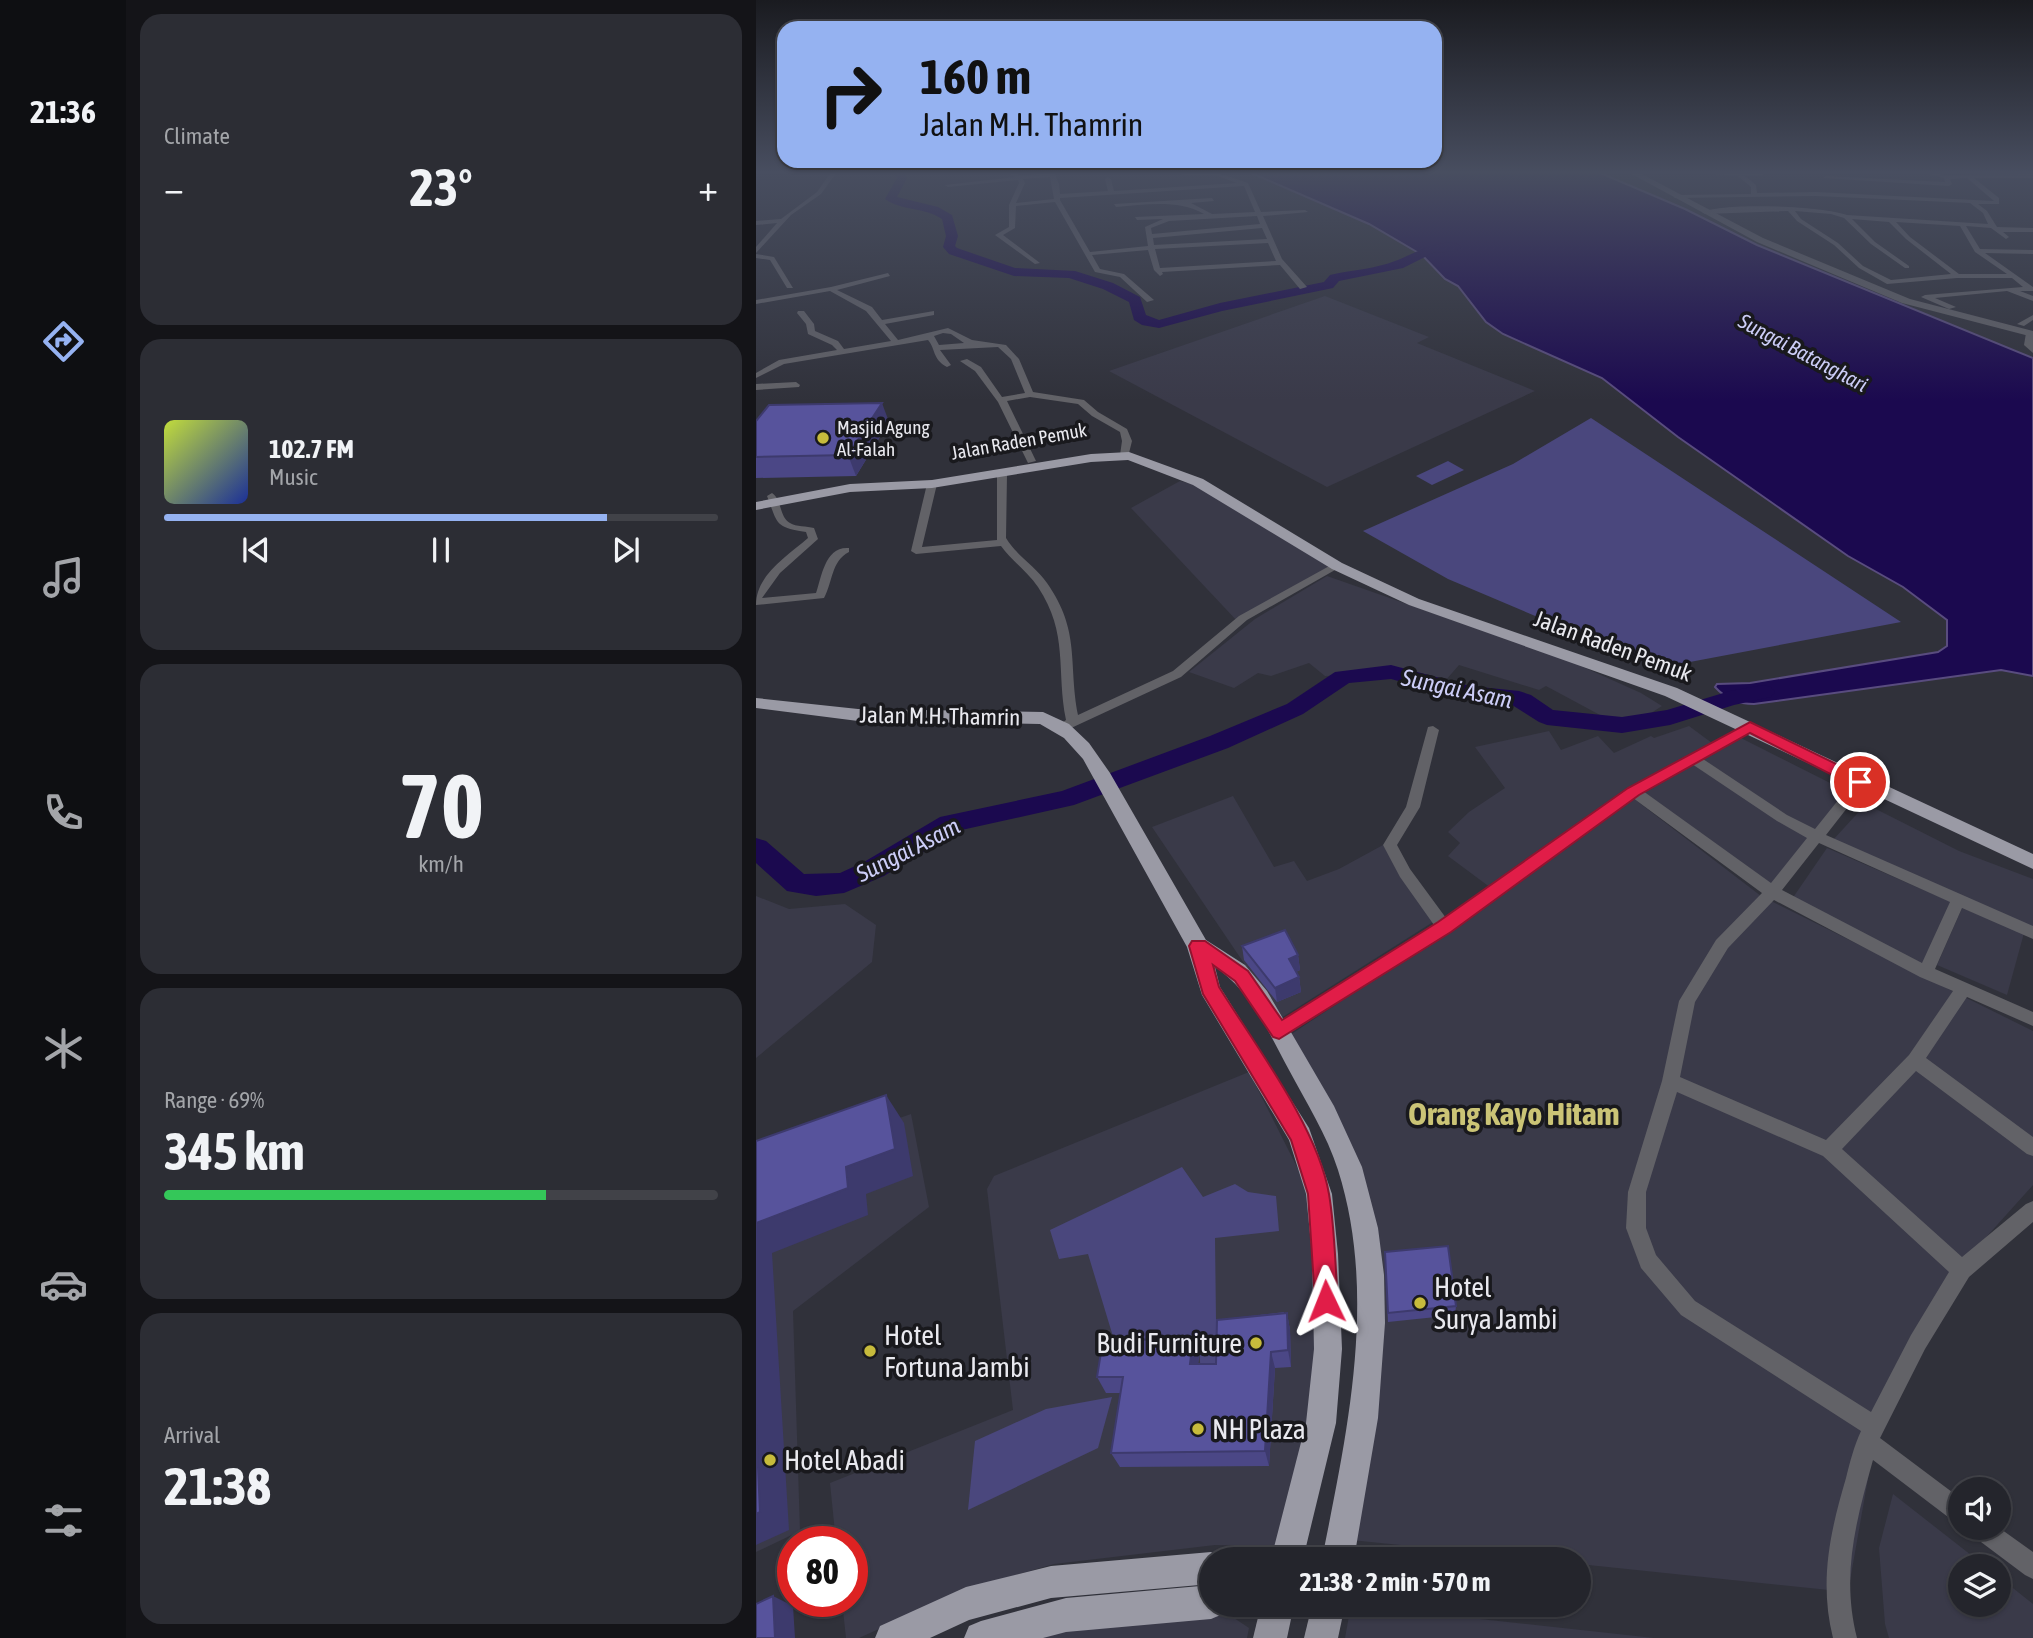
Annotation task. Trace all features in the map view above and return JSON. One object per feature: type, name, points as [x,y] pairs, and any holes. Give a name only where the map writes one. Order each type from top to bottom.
[{"type":"highway","name":"Jalan Raden Pemuk","points":[[756,499],[867,485],[932,484],[1126,451]]},
{"type":"highway","name":"Jalan Raden Pemuk","points":[[756,506],[772,499],[840,482],[948,476],[1031,461],[1126,451],[1198,482],[1337,565],[1414,602],[1671,692],[1746,725],[1860,782],[2027,857]]},
{"type":"highway","name":"Jalan M.H. Thamrin","points":[[756,703],[858,715],[1031,717],[1068,724]]},
{"type":"highway","points":[[1068,724],[1101,773],[1198,946],[1210,989],[1300,1136],[1319,1194],[1325,1254],[1328,1349],[1321,1423],[1290,1547]]},
{"type":"highway","points":[[1198,946],[1242,976],[1279,1031],[1328,1121],[1354,1180],[1368,1252],[1370,1348],[1363,1427],[1340,1547]]},
{"type":"highway","points":[[892,1638],[966,1604],[1051,1582],[1199,1569]]},
{"type":"highway","points":[[981,1638],[1066,1615],[1199,1603]]},
{"type":"main road","points":[[1270,1638],[1275,1617]]},
{"type":"main road","points":[[1321,1638],[1326,1617]]},
{"type":"street","points":[[1017,248],[1037,263]]},
{"type":"street","points":[[1085,248],[1097,271],[1122,275],[1150,300]]},
{"type":"street","points":[[1088,254],[1140,248]]},
{"type":"street","points":[[1153,248],[1159,272],[1281,262]]},
{"type":"street","points":[[1275,248],[1281,262],[1303,287]]},
{"type":"street","points":[[1781,248],[1918,305],[2031,333],[2028,345],[2033,351]]},
{"type":"street","points":[[1841,248],[1861,267],[1890,282],[1957,276],[2014,276]]},
{"type":"street","points":[[1881,248],[1907,267]]},
{"type":"street","points":[[1921,248],[1957,276]]},
{"type":"street","points":[[1977,250],[2033,252]]},
{"type":"street","points":[[1977,250],[1987,261],[2001,266],[2031,288]]},
{"type":"street","points":[[756,253],[772,258],[790,286]]},
{"type":"street","points":[[756,302],[831,289],[888,275]]},
{"type":"street","points":[[1952,307],[1925,297],[2031,288]]},
{"type":"street","points":[[831,289],[869,309],[896,342]]},
{"type":"street","points":[[2008,289],[2033,299]]},
{"type":"street","points":[[801,313],[810,324],[811,332],[835,343],[841,351]]},
{"type":"street","points":[[884,325],[931,313]]},
{"type":"street","points":[[2021,324],[2033,317]]},
{"type":"street","points":[[884,325],[914,323]]},
{"type":"street","points":[[925,338],[934,333],[952,331],[975,344]]},
{"type":"street","points":[[756,376],[782,362],[925,338],[932,338],[947,366]]},
{"type":"street","points":[[935,348],[995,343],[1008,350],[1030,394]]},
{"type":"street","points":[[964,360],[978,369],[1002,400],[1031,461]]},
{"type":"street","points":[[756,387],[796,385]]},
{"type":"street","points":[[1068,393],[1095,414],[1121,428],[1127,441],[1126,451]]},
{"type":"street","points":[[1002,400],[1030,394],[1081,402]]},
{"type":"street","points":[[1002,474],[1000,531],[1003,543],[1040,581],[1061,621],[1066,642],[1068,724],[1177,674],[1190,666],[1243,618],[1337,565]]},
{"type":"street","points":[[932,484],[916,551],[1003,543]]},
{"type":"street","points":[[756,600],[776,571],[813,539],[810,530],[790,527],[782,522],[772,499]]},
{"type":"street","points":[[756,600],[820,596],[837,553],[845,550]]},
{"type":"street","points":[[1279,1031],[1444,927],[1633,792],[1694,759],[1746,725]]},
{"type":"street","points":[[1433,730],[1413,807],[1390,845],[1405,873],[1444,927]]},
{"type":"street","points":[[1694,759],[1782,818],[1816,836],[2033,933]]},
{"type":"street","points":[[1860,782],[1772,892],[1722,944],[1687,1001],[1671,1081],[1637,1192],[1636,1228],[1648,1261],[1688,1308],[1870,1434],[1948,1502]]},
{"type":"street","points":[[1633,792],[1772,892],[1926,972],[2033,1019]]},
{"type":"street","points":[[1926,972],[1958,901]]},
{"type":"street","points":[[1829,1150],[1915,1060],[1963,990]]},
{"type":"street","points":[[1915,1060],[2033,1148]]},
{"type":"street","points":[[1671,1081],[1829,1150],[1962,1270]]},
{"type":"street","points":[[1845,1638],[1838,1609],[1838,1567],[1847,1512],[1870,1434],[1918,1342],[1962,1270],[2032,1212]]},
{"type":"street","points":[[1997,1540],[2033,1567]]},
{"type":"shaded area","points":[[1325,296],[1429,337],[1417,343],[1535,391],[1327,487],[1109,371]]},
{"type":"shaded area","points":[[1591,418],[1901,622],[1658,668],[1448,579],[1363,531],[1513,464]]},
{"type":"shaded area","points":[[1448,461],[1464,470],[1432,485],[1416,476]]},
{"type":"shaded area","points":[[1180,481],[1196,485],[1332,568],[1238,622],[1131,508]]},
{"type":"shaded area","points":[[1327,576],[1572,662],[1641,693],[1662,706],[1626,729],[1546,686],[1539,690],[1459,665],[1439,688],[1397,674],[1325,676],[1309,663],[1271,676],[1258,673],[1234,688],[1189,672],[1255,619]]},
{"type":"shaded area","points":[[1689,726],[1712,743],[1636,785],[1491,888],[1448,856],[1460,843],[1448,832],[1469,812],[1505,788],[1475,747],[1549,731],[1561,750],[1598,736],[1614,753],[1651,736],[1654,738]]},
{"type":"shaded area","points":[[1737,736],[1846,791],[1814,834],[1699,759]]},
{"type":"shaded area","points":[[1692,762],[1811,839],[1773,889],[1640,793]]},
{"type":"shaded area","points":[[1233,796],[1274,867],[1294,861],[1307,881],[1339,869],[1383,845],[1433,922],[1281,1018],[1152,827]]},
{"type":"shaded area","points":[[1633,798],[1761,896],[2033,1031],[2033,1185],[1954,1273],[1872,1456],[1848,1592],[1591,1565],[1591,1547],[1420,1547],[1351,1540],[1367,1258],[1340,1147],[1278,1043],[1448,930]]},
{"type":"shaded area","points":[[1866,804],[1959,851],[2033,879],[2033,933],[1833,840]]},
{"type":"shaded area","points":[[1827,848],[1956,904],[1927,967],[1792,899]]},
{"type":"shaded area","points":[[756,896],[789,909],[845,904],[876,925],[872,962],[756,1058]]},
{"type":"shaded area","points":[[1962,908],[2024,933],[2007,995],[1937,965]]},
{"type":"shaded area","points":[[1249,1072],[1301,1175],[1322,1262],[1330,1419],[1306,1547],[1215,1545],[1054,1564],[965,1590],[859,1638],[846,1638],[844,1617],[868,1617],[868,1526],[834,1526],[830,1483],[1013,1410],[987,1189],[994,1176]]},
{"type":"shaded area","points":[[911,1114],[929,1207],[793,1311],[800,1526],[777,1526],[777,1542],[756,1552],[756,1168]]},
{"type":"shaded area","points":[[1182,1167],[1203,1197],[1235,1184],[1248,1192],[1276,1196],[1279,1231],[1215,1238],[1216,1320],[1284,1312],[1282,1328],[1219,1376],[1201,1377],[1199,1346],[1118,1353],[1088,1254],[1059,1259],[1050,1230]]},
{"type":"shaded area","points":[[1112,1397],[1098,1448],[968,1510],[975,1441],[1046,1409]]},
{"type":"shaded area","points":[[1893,1494],[1948,1537],[1948,1540],[1970,1554],[1948,1554],[1948,1617],[2011,1617],[2011,1587],[2033,1604],[2033,1638],[1889,1638],[1885,1624],[1879,1548]]},
{"type":"shaded area","points":[[1199,1617],[1232,1617],[1249,1628],[1247,1638],[1031,1638],[1064,1629]]},
{"type":"shaded area","points":[[1349,1617],[1461,1617],[1654,1638],[1345,1638]]},
{"type":"water","name":"Sungai Batanghari","points":[[1411,248],[1765,248],[2033,358],[2033,676],[2001,670],[1754,704],[1738,702],[1723,694],[1715,687],[1717,684],[1750,683],[1938,652],[1947,646],[1947,620],[1903,587],[1848,556],[1678,437],[1602,378],[1503,334],[1486,322],[1458,286],[1445,279],[1422,255]]},
{"type":"building","points":[[882,403],[848,455],[756,457],[756,421],[769,405]]},
{"type":"building","points":[[1285,930],[1298,955],[1289,959],[1299,977],[1275,988],[1242,946]]},
{"type":"building","points":[[886,1095],[895,1149],[846,1167],[848,1188],[756,1223],[756,1141]]},
{"type":"building","points":[[1448,1246],[1456,1306],[1388,1313],[1385,1252]]},
{"type":"building","name":"NH Plaza","points":[[1287,1313],[1288,1350],[1271,1352],[1265,1451],[1111,1453],[1123,1377],[1097,1377],[1103,1340],[1193,1339],[1190,1364],[1216,1364],[1217,1320]]},
{"type":"building","points":[[756,1423],[760,1512],[756,1514]]},
{"type":"building","points":[[773,1596],[775,1638],[756,1638],[756,1604]]},
{"type":"waterway","points":[[950,248],[1014,272],[1070,274],[1108,286],[1135,300],[1139,317],[1159,324],[1220,307],[1328,285],[1335,278],[1398,265],[1430,250],[1444,248]]},
{"type":"waterway","name":"Sungai Asam","points":[[756,848],[797,884],[816,886],[844,883],[874,869],[949,824],[1065,799],[1219,742],[1295,709],[1343,677],[1391,672],[1469,693],[1511,696],[1523,700],[1547,717],[1622,725],[1670,717],[1730,698],[1763,692]]},
{"type":"place","name":"Masjid Agung Al-Falah","points":[[823,438]]},
{"type":"place","name":"Hotel Surya Jambi","points":[[1420,1303]]},
{"type":"place","name":"Budi Furniture","points":[[1256,1343]]},
{"type":"place","name":"Hotel Fortuna Jambi","points":[[870,1351]]},
{"type":"place","name":"NH Plaza","points":[[1198,1429]]},
{"type":"place","name":"Hotel Abadi","points":[[770,1460]]},
{"type":"district","name":"Orang Kayo Hitam","points":[[1514,1114]]},
{"type":"route","points":[[1326,1301],[1319,1194],[1300,1136],[1244,1049],[1210,989],[1198,946],[1242,976],[1279,1031],[1444,927],[1633,792],[1750,727],[1860,782]]}]
